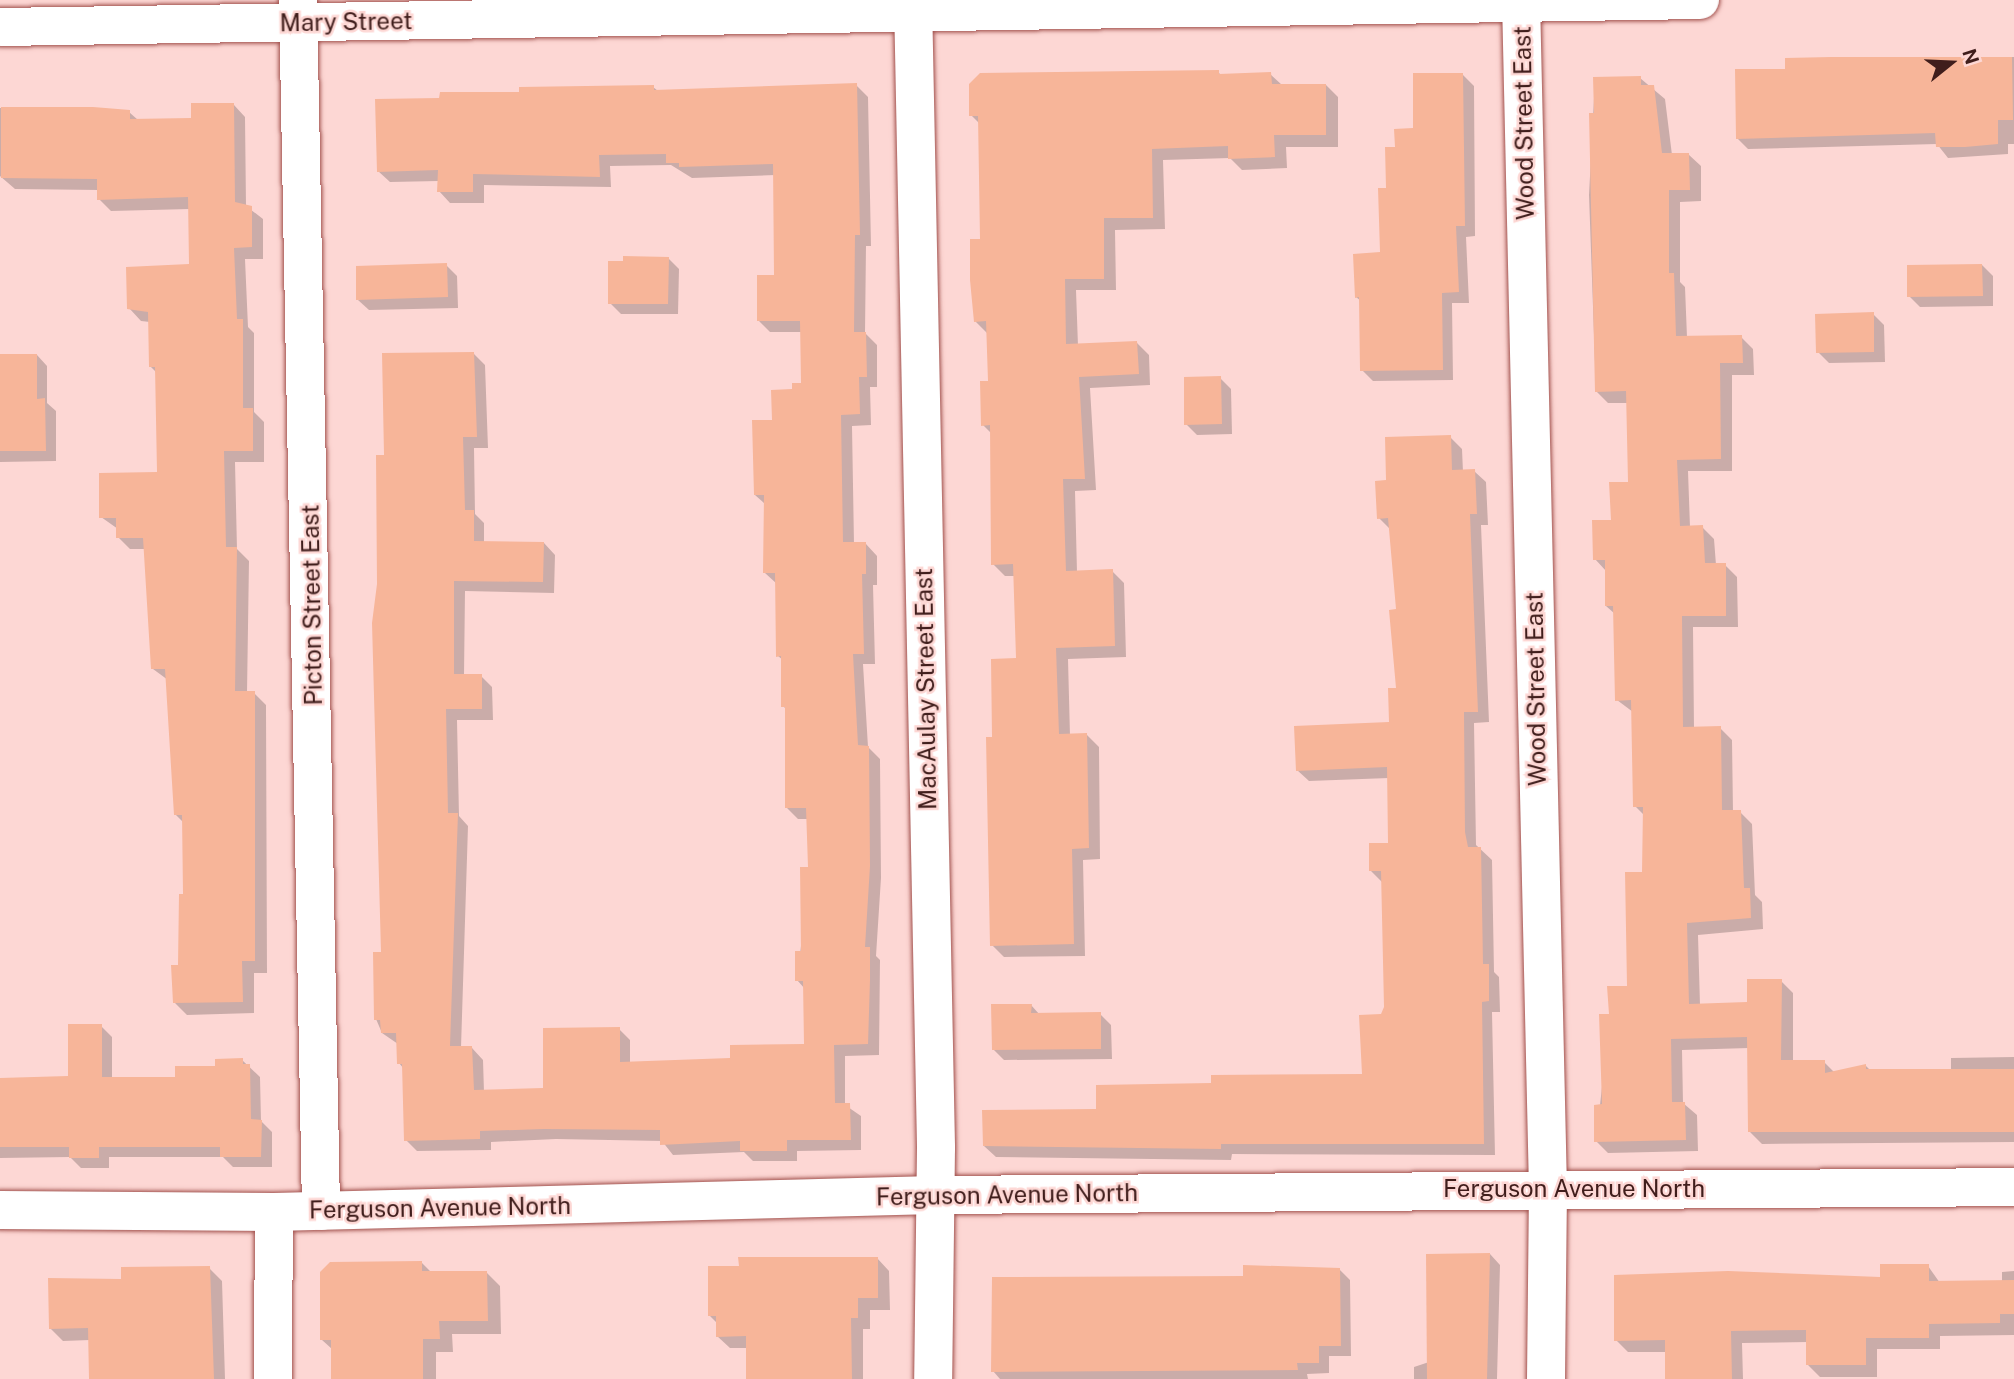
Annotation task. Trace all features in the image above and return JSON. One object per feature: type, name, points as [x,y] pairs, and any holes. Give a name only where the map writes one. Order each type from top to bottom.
[{"type":"street","name":"Mary Street","points":[[0,27],[299,11],[1700,0]]},
{"type":"street","name":"Wood Street East","points":[[1521,2],[1548,1188],[1546,1379]]},
{"type":"street","name":"MacAulay Street East","points":[[913,6],[935,1195],[933,1379]]},
{"type":"street","name":"Picton Street East","points":[[299,11],[321,1211]]},
{"type":"street","name":"Ferguson Avenue North","points":[[0,1210],[274,1212],[935,1195],[2014,1186]]},
{"type":"street","points":[[273,1379],[274,1212]]},
{"type":"building","points":[[2012,57],[2013,120],[1998,120],[1998,144],[1965,147],[1936,147],[1935,133],[1736,139],[1735,69],[1785,69],[1785,58]]},
{"type":"building","points":[[1219,70],[1219,74],[1271,72],[1272,84],[1326,84],[1326,135],[1274,135],[1275,157],[1228,159],[1228,146],[1152,149],[1153,218],[1104,218],[1104,279],[1065,279],[1066,344],[1137,341],[1139,374],[1079,377],[1085,479],[1063,479],[1066,571],[1113,569],[1115,646],[1056,648],[1059,734],[1087,733],[1089,848],[1072,849],[1074,944],[990,946],[986,737],[992,737],[991,659],[1016,658],[1013,564],[991,565],[990,425],[981,426],[980,381],[988,381],[986,321],[974,322],[970,280],[970,239],[980,239],[978,116],[969,116],[969,84],[980,73]]},
{"type":"building","points":[[1413,73],[1463,73],[1465,226],[1456,226],[1459,292],[1442,293],[1443,370],[1360,371],[1359,297],[1355,298],[1353,254],[1380,252],[1378,188],[1386,188],[1385,147],[1395,147],[1394,129],[1413,128]]},
{"type":"building","points":[[1641,76],[1641,85],[1654,85],[1662,153],[1689,153],[1690,190],[1669,190],[1669,273],[1674,273],[1676,336],[1742,335],[1743,363],[1720,363],[1721,459],[1677,460],[1680,526],[1703,525],[1705,563],[1726,563],[1726,616],[1682,616],[1683,727],[1721,726],[1722,810],[1741,810],[1744,888],[1750,888],[1751,918],[1687,923],[1689,1004],[1747,1002],[1747,979],[1782,979],[1781,1060],[1825,1060],[1825,1073],[1866,1064],[1866,1069],[2014,1069],[2014,1132],[1748,1132],[1747,1037],[1671,1039],[1672,1102],[1685,1102],[1686,1140],[1594,1142],[1594,1105],[1602,1104],[1599,1014],[1609,1014],[1607,986],[1627,986],[1625,872],[1642,872],[1643,807],[1633,807],[1631,700],[1615,701],[1613,606],[1605,606],[1605,560],[1593,560],[1592,520],[1611,520],[1609,482],[1628,482],[1626,391],[1595,392],[1589,113],[1594,113],[1593,77]]},
{"type":"building","points":[[857,83],[860,235],[855,235],[854,332],[866,332],[867,377],[859,377],[860,414],[841,415],[843,542],[866,542],[866,574],[862,574],[864,654],[853,654],[858,745],[869,746],[870,866],[865,947],[870,947],[870,980],[868,1044],[834,1045],[835,1103],[850,1103],[851,1140],[787,1140],[787,1151],[740,1151],[740,1141],[660,1145],[660,1130],[544,1129],[480,1131],[480,1139],[404,1141],[402,1064],[397,1064],[396,1033],[381,1033],[380,1020],[374,1020],[373,952],[381,952],[372,623],[377,584],[376,455],[384,455],[382,353],[474,352],[477,437],[463,437],[465,510],[474,510],[474,541],[544,542],[543,582],[454,581],[454,674],[482,674],[482,709],[446,709],[448,813],[458,813],[450,1046],[472,1046],[474,1090],[543,1088],[543,1028],[620,1027],[620,1062],[730,1058],[730,1045],[804,1044],[803,981],[795,981],[795,951],[801,951],[800,867],[808,867],[806,808],[785,808],[785,707],[781,707],[781,656],[776,657],[775,573],[763,573],[764,495],[754,495],[752,420],[772,420],[771,390],[792,389],[792,383],[801,383],[800,321],[757,321],[757,275],[774,275],[773,164],[679,167],[679,163],[666,163],[666,154],[599,155],[600,177],[473,174],[473,192],[437,192],[438,170],[377,172],[375,99],[439,98],[440,92],[519,92],[519,87],[654,85],[654,90]]},
{"type":"building","points":[[191,103],[234,103],[235,202],[252,206],[252,247],[234,248],[237,319],[243,319],[243,408],[253,408],[253,451],[224,451],[226,547],[237,547],[235,691],[255,691],[255,961],[242,961],[243,1002],[173,1003],[171,965],[178,965],[179,894],[183,894],[182,815],[174,815],[165,669],[151,669],[143,538],[116,538],[116,518],[99,518],[99,473],[157,472],[155,367],[149,367],[148,312],[127,309],[126,267],[189,264],[188,197],[97,200],[97,179],[1,178],[1,107],[93,107],[130,110],[130,119],[191,118]]},
{"type":"building","points":[[623,256],[669,257],[668,304],[608,304],[608,261],[623,261]]},
{"type":"building","points":[[447,263],[448,297],[356,300],[356,266]]},
{"type":"building","points":[[1982,264],[1983,296],[1907,297],[1907,265]]},
{"type":"building","points":[[1874,312],[1874,352],[1816,353],[1815,314]]},
{"type":"building","points":[[0,354],[37,354],[37,399],[45,398],[46,451],[0,451]]},
{"type":"building","points":[[1221,376],[1222,424],[1184,425],[1184,377]]},
{"type":"building","points":[[1451,435],[1452,470],[1475,469],[1477,514],[1470,514],[1478,712],[1464,712],[1465,832],[1468,847],[1481,847],[1483,964],[1489,964],[1489,1001],[1482,1002],[1484,1144],[1221,1144],[1221,1149],[983,1146],[982,1110],[1096,1109],[1096,1085],[1211,1083],[1211,1075],[1362,1074],[1359,1015],[1381,1014],[1384,1007],[1381,871],[1369,871],[1369,843],[1388,843],[1387,767],[1296,771],[1294,726],[1389,722],[1388,688],[1396,688],[1389,610],[1396,609],[1388,518],[1377,519],[1375,481],[1386,480],[1385,437]]},
{"type":"building","points":[[991,1004],[1032,1004],[1031,1013],[1101,1012],[1101,1049],[992,1050]]},
{"type":"building","points":[[68,1024],[102,1024],[102,1077],[175,1077],[175,1066],[215,1066],[215,1059],[243,1058],[243,1064],[250,1064],[251,1119],[262,1120],[261,1157],[220,1157],[220,1147],[99,1147],[99,1158],[69,1158],[69,1147],[0,1147],[0,1078],[68,1076]]},
{"type":"building","points":[[1490,1253],[1487,1379],[1427,1379],[1426,1254]]},
{"type":"building","points":[[738,1257],[878,1257],[878,1298],[858,1298],[858,1318],[851,1318],[852,1379],[746,1379],[746,1336],[716,1337],[716,1316],[708,1316],[708,1266],[739,1266]]},
{"type":"building","points":[[422,1261],[422,1271],[487,1271],[488,1321],[439,1321],[440,1339],[423,1339],[423,1379],[331,1379],[331,1340],[320,1340],[320,1272],[330,1262]]},
{"type":"building","points":[[1880,1264],[1929,1264],[1929,1281],[2014,1280],[2014,1314],[2000,1314],[2000,1323],[1929,1324],[1929,1338],[1866,1338],[1866,1365],[1806,1365],[1806,1330],[1731,1331],[1732,1379],[1665,1379],[1665,1340],[1614,1341],[1614,1275],[1728,1271],[1880,1277]]},
{"type":"building","points":[[1243,1265],[1340,1268],[1341,1346],[1319,1346],[1319,1363],[1297,1363],[1298,1370],[991,1372],[992,1277],[1243,1276]]},
{"type":"building","points":[[210,1266],[214,1379],[89,1379],[88,1328],[49,1329],[48,1278],[121,1279],[121,1267]]}]
